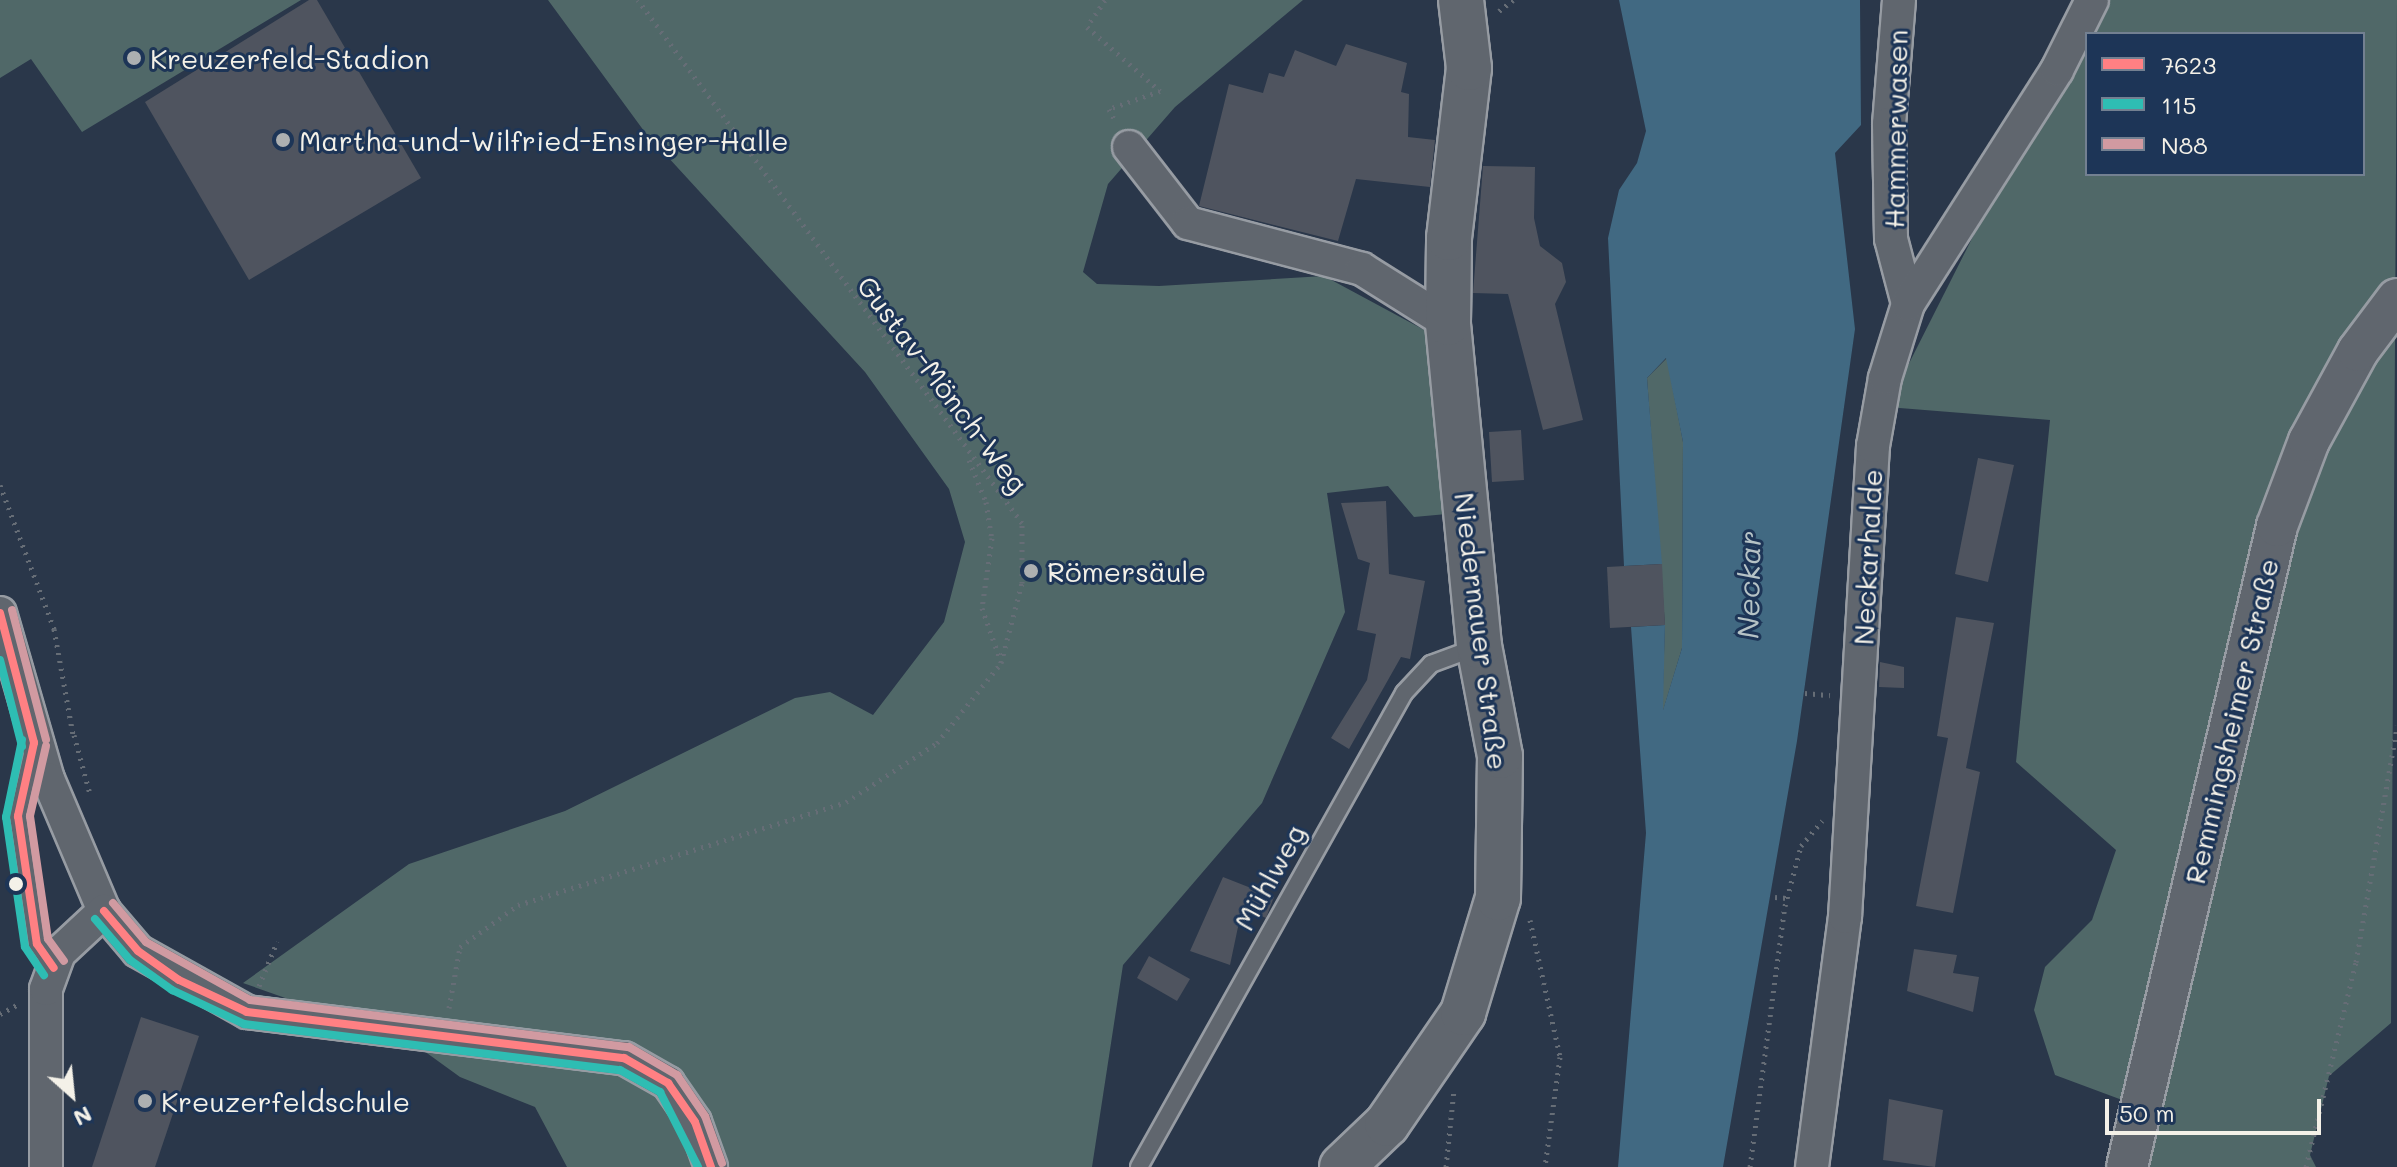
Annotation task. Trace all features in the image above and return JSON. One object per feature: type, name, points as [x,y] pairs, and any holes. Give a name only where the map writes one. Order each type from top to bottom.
[{"type":"main road","name":"Niedernauer Straße","points":[[1342,1167],[1387,1124],[1463,1013],[1498,898],[1500,756],[1479,646],[1448,323],[1449,238],[1469,68],[1461,0]]},
{"type":"street","name":"Hammerwasen","points":[[1899,0],[1889,124],[1891,239],[1908,304]]},
{"type":"street","name":"Neckarhalde","points":[[1812,1167],[1851,824],[1873,446],[1908,304],[2057,70],[2092,0]]},
{"type":"street","points":[[1129,147],[1188,223],[1362,269],[1448,323]]},
{"type":"street","name":"Remmingsheimer Straße","points":[[2127,1167],[2277,526],[2309,441],[2358,351],[2397,299]]},
{"type":"street","points":[[0,613],[34,743],[104,911],[138,951],[179,980],[247,1012],[624,1058],[668,1083],[695,1122],[711,1167]]},
{"type":"street","points":[[46,1167],[46,989],[54,968],[76,933],[104,911]]},
{"type":"lane","name":"Mühlweg","points":[[1139,1167],[1404,693],[1431,664],[1479,646]]},
{"type":"lane","points":[[34,743],[18,816],[37,944],[54,968]]},
{"type":"path","name":"Gustav-Mönch-Weg","points":[[444,1036],[460,947],[518,905],[846,802],[937,743],[1001,663],[1022,583],[1022,523],[966,452],[638,0]]},
{"type":"path","points":[[1105,0],[1087,27],[1160,91],[1109,109],[1129,147]]},
{"type":"path","points":[[966,452],[986,502],[992,538],[982,608],[1001,663]]},
{"type":"path","points":[[0,485],[54,629],[74,735],[93,804]]},
{"type":"path","points":[[2306,1167],[2356,962],[2397,726]]},
{"type":"path","points":[[34,743],[74,735]]},
{"type":"path","points":[[1750,1167],[1787,898],[1801,846],[1820,821],[1851,824]]},
{"type":"path","points":[[1775,897],[1787,898]]},
{"type":"path","points":[[1498,898],[1529,915],[1560,1057],[1545,1167]]},
{"type":"path","points":[[247,1012],[277,942]]},
{"type":"green space","name":"Kreuzerfeld-Stadion","points":[[0,0],[301,0],[82,132],[31,59],[0,78]]},
{"type":"green space","points":[[548,0],[1303,0],[1175,107],[1108,184],[1083,272],[1097,284],[1159,286],[1324,276],[1428,332],[1447,514],[1414,517],[1388,486],[1327,493],[1345,612],[1262,803],[1123,965],[1092,1167],[567,1167],[535,1107],[460,1077],[413,1043],[243,983],[409,864],[565,811],[795,698],[830,692],[873,715],[944,622],[965,542],[949,489],[865,372],[644,131]]},
{"type":"green space","points":[[2104,0],[2397,0],[2391,1023],[2329,1076],[2310,1155],[2316,1167],[2127,1167],[2141,1107],[2055,1075],[2034,1010],[2045,967],[2092,920],[2116,850],[2016,762],[2050,420],[1887,407],[2000,183],[2085,43],[2085,176],[2365,176],[2365,32],[2091,32]]},
{"type":"green space","points":[[1667,358],[1683,442],[1682,648],[1662,714],[1665,625],[1647,378]]},
{"type":"water","name":"Neckar","points":[[1619,0],[1860,0],[1861,125],[1835,153],[1855,329],[1797,741],[1723,1167],[1618,1167],[1646,833],[1631,627],[1665,625],[1663,710],[1682,648],[1683,442],[1666,358],[1647,378],[1662,564],[1624,566],[1608,238],[1619,190],[1637,163],[1646,131]]},
{"type":"building","name":"Martha-und-Wilfried-Ensinger-Halle","points":[[309,0],[317,0],[421,178],[249,280],[145,102]]},
{"type":"building","points":[[1346,44],[1407,63],[1401,92],[1409,94],[1408,137],[1435,140],[1430,187],[1356,179],[1338,241],[1199,206],[1229,84],[1263,93],[1269,73],[1284,77],[1295,50],[1336,66]]},
{"type":"building","points":[[1483,166],[1535,167],[1534,218],[1540,246],[1562,263],[1566,282],[1555,304],[1583,420],[1543,430],[1508,294],[1473,293]]},
{"type":"building","points":[[1521,430],[1524,480],[1492,482],[1489,432]]},
{"type":"building","points":[[1978,458],[2014,465],[1988,582],[1955,574]]},
{"type":"building","points":[[1386,501],[1389,574],[1425,581],[1410,659],[1401,657],[1349,749],[1331,738],[1367,680],[1376,634],[1357,630],[1370,563],[1358,559],[1341,503]]},
{"type":"building","points":[[1662,564],[1665,625],[1610,628],[1607,567]]},
{"type":"building","points":[[1956,617],[1994,623],[1966,768],[1980,772],[1953,913],[1916,906],[1948,738],[1937,736]]},
{"type":"building","points":[[1880,662],[1904,667],[1904,688],[1879,687]]},
{"type":"building","points":[[1223,877],[1274,897],[1266,918],[1242,908],[1230,965],[1190,951]]},
{"type":"building","points":[[1914,949],[1957,955],[1953,973],[1979,977],[1973,1012],[1907,991]]},
{"type":"building","points":[[1149,956],[1190,979],[1177,1001],[1137,978]]},
{"type":"building","name":"Kreuzerfeldschule","points":[[141,1017],[199,1036],[155,1167],[92,1167]]},
{"type":"building","points":[[1889,1099],[1943,1110],[1935,1167],[1883,1160]]},
{"type":"transit line","name":"N88","points":[[12,610],[46,740]]},
{"type":"transit line","name":"7623","points":[[0,613],[34,743]]},
{"type":"transit line","name":"115","points":[[0,660],[22,746]]},
{"type":"transit line","name":"115","points":[[22,740],[6,817],[25,947],[44,975]]},
{"type":"transit line","name":"7623","points":[[34,743],[18,816],[37,944],[54,968]]},
{"type":"transit line","name":"N88","points":[[46,746],[30,816],[48,939],[64,961]]},
{"type":"transit line","name":"N88","points":[[113,903],[146,942],[250,1000],[629,1047],[677,1075],[705,1116],[722,1163]]},
{"type":"transit line","name":"7623","points":[[104,911],[138,951],[179,980],[247,1012],[624,1058],[668,1083],[695,1122],[711,1167]]},
{"type":"transit line","name":"115","points":[[95,919],[130,960],[172,990],[244,1024],[620,1070],[660,1092],[698,1167]]},
{"type":"place","name":"Kreuzerfeld-Stadion","points":[[134,58]]},
{"type":"place","name":"Martha-und-Wilfried-Ensinger-Halle","points":[[283,140]]},
{"type":"place","name":"Römersäule","points":[[1031,571]]},
{"type":"place","name":"Kreuzerfeldschule","points":[[145,1101]]}]
